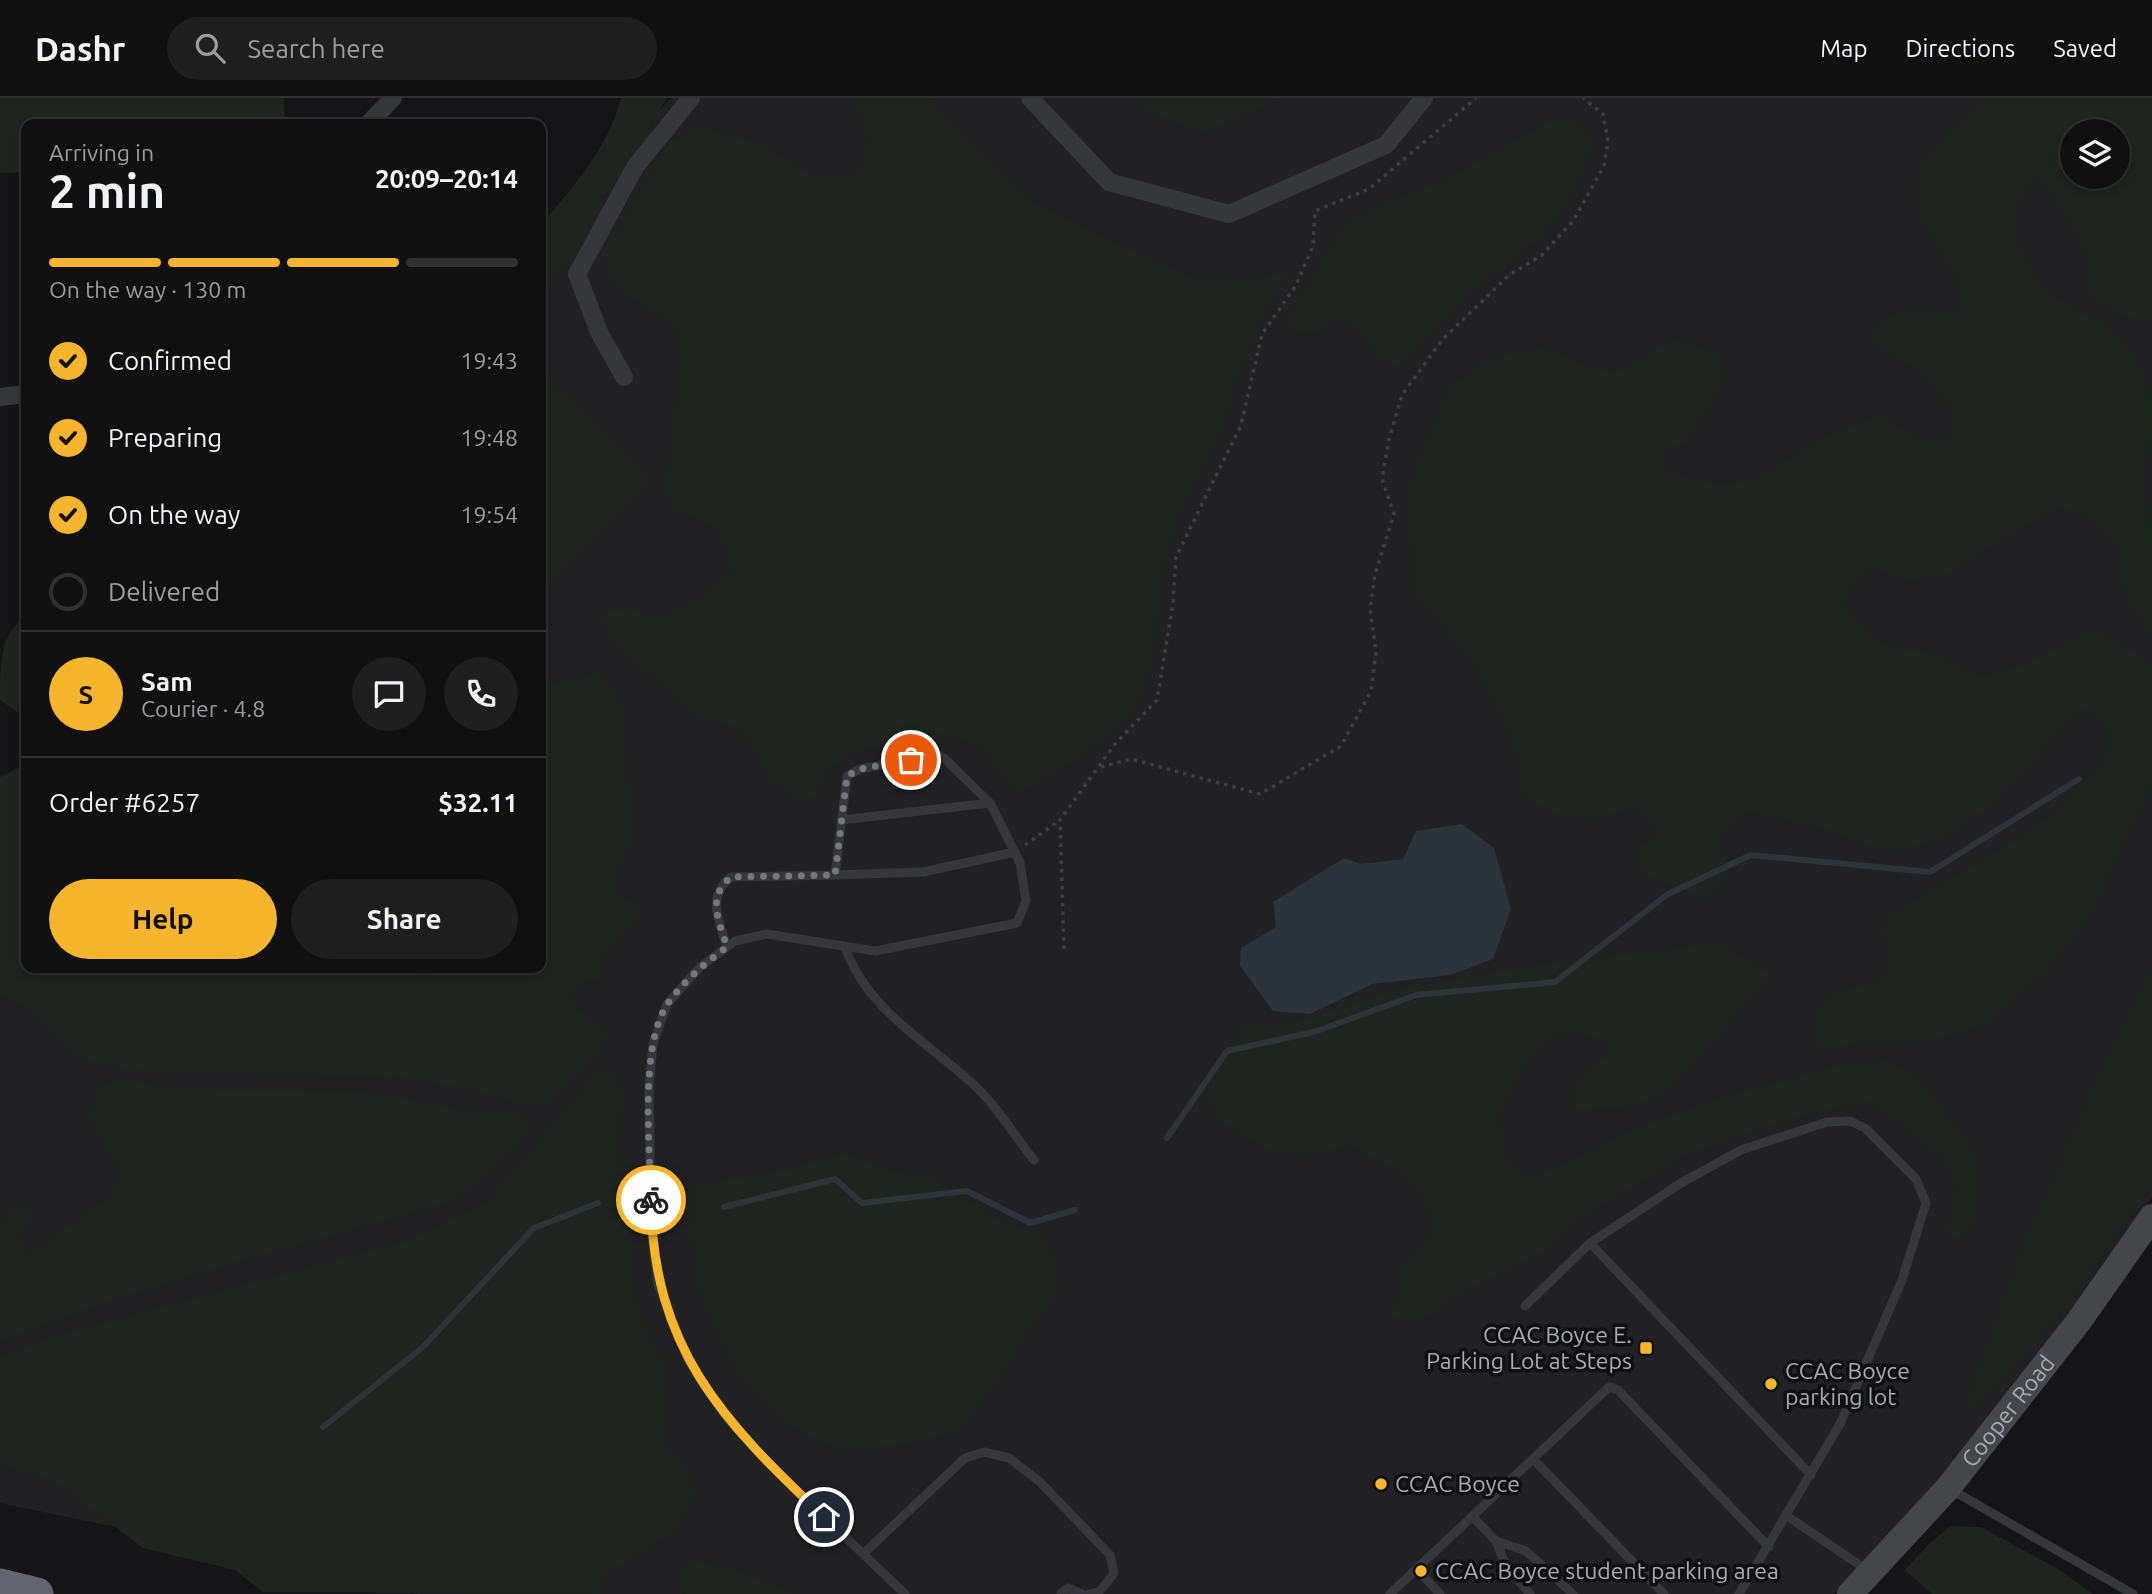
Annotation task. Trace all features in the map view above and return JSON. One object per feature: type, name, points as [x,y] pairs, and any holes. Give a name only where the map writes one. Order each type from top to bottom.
[{"type":"highway","points":[[0,1585],[37,1594]]},
{"type":"street","points":[[373,119],[393,98]]},
{"type":"street","points":[[624,377],[599,332],[577,275],[635,167],[691,98]]},
{"type":"street","points":[[1030,98],[1109,182],[1229,214],[1386,145],[1424,98]]},
{"type":"street","points":[[0,397],[21,395]]},
{"type":"street","name":"Cooper Road","points":[[1850,1594],[1948,1488],[2079,1321],[2152,1217]]},
{"type":"lane","points":[[835,875],[847,776],[860,769],[937,755],[944,758],[990,803],[1020,863],[1026,901],[1017,923],[875,951],[767,934],[736,941],[700,967],[667,1004],[653,1044],[649,1087],[651,1212],[658,1284],[689,1362],[728,1419],[765,1461],[905,1594]]},
{"type":"lane","points":[[841,820],[990,803]]},
{"type":"lane","points":[[727,947],[714,905],[721,885],[731,877],[923,872],[1015,852]]},
{"type":"lane","points":[[845,947],[854,971],[883,1010],[976,1086],[1034,1160]]},
{"type":"lane","points":[[1525,1306],[1590,1243],[1681,1183],[1741,1150],[1827,1122],[1850,1121],[1865,1128],[1916,1179],[1926,1203],[1902,1280],[1840,1424],[1739,1594]]},
{"type":"lane","points":[[1590,1243],[1811,1475]]},
{"type":"lane","points":[[1390,1594],[1609,1387],[1618,1390],[1769,1547]]},
{"type":"lane","points":[[863,1554],[965,1458],[984,1452],[1009,1458],[1040,1482],[1110,1555],[1114,1573],[1100,1591],[1088,1594]]},
{"type":"lane","points":[[1534,1460],[1664,1594]]},
{"type":"lane","points":[[1948,1488],[2133,1594]]},
{"type":"lane","points":[[1474,1517],[1496,1541],[1506,1566],[1530,1594]]},
{"type":"lane","points":[[1787,1517],[1869,1572]]},
{"type":"lane","points":[[1496,1541],[1526,1551],[1573,1594]]},
{"type":"lane","points":[[1417,1569],[1440,1594]]},
{"type":"lane","points":[[1062,1594],[1068,1588],[1082,1594]]},
{"type":"path","points":[[1015,852],[1060,820],[1115,744],[1157,700],[1173,603],[1176,557],[1241,425],[1262,334],[1295,286],[1313,246],[1315,211],[1369,189],[1476,98]]},
{"type":"path","points":[[1101,766],[1131,759],[1260,793],[1341,746],[1371,691],[1376,652],[1370,609],[1375,574],[1394,514],[1382,479],[1389,439],[1402,395],[1442,340],[1509,275],[1542,255],[1573,221],[1604,166],[1608,141],[1602,114],[1583,98]]},
{"type":"path","points":[[1060,820],[1064,949]]},
{"type":"shaded area","points":[[0,98],[284,98],[285,119],[21,119],[21,172],[0,173]]},
{"type":"shaded area","points":[[621,98],[667,98],[634,153],[599,200],[576,253],[546,292],[546,219],[599,150]]},
{"type":"shaded area","points":[[671,98],[2152,98],[2152,1198],[2070,1314],[1942,1479],[1834,1594],[418,1594],[308,1567],[0,1503],[0,830],[21,941],[21,973],[546,973],[546,235]]},
{"type":"shaded area","points":[[852,98],[931,98],[940,111],[1039,206],[1192,277],[1245,279],[1290,273],[1266,311],[1239,371],[1222,433],[1181,512],[1158,586],[1155,660],[1133,715],[1081,757],[1016,795],[978,744],[923,731],[851,754],[822,774],[818,796],[798,800],[769,781],[749,738],[731,725],[701,719],[647,673],[600,622],[602,612],[632,609],[659,618],[699,598],[733,571],[720,537],[714,530],[699,519],[674,510],[664,491],[673,438],[679,361],[675,324],[631,298],[604,273],[607,249],[667,146],[695,126],[763,144],[814,177],[858,175],[869,139]]},
{"type":"shaded area","points":[[1134,98],[1283,98],[1203,133],[1147,111]]},
{"type":"shaded area","points":[[1986,98],[2152,98],[2152,322],[2116,315],[2091,295],[2086,259],[2075,230],[2058,204],[2033,177],[2014,208],[2019,248],[2040,285],[2079,312],[2104,322],[2136,354],[2148,393],[2152,423],[2141,472],[2152,551],[2152,638],[2124,593],[2120,550],[2089,517],[2057,507],[1945,575],[1906,581],[1873,567],[1841,601],[1884,645],[1934,654],[1981,677],[2023,665],[2093,628],[2143,657],[2152,673],[2152,781],[2089,919],[2042,976],[1987,1024],[1929,1041],[1864,1042],[1818,1050],[1813,1016],[1830,992],[1870,985],[1892,964],[1881,927],[1894,912],[2011,843],[2055,812],[2106,757],[2109,732],[2083,708],[1992,805],[1941,841],[1886,852],[1828,830],[1748,811],[1716,843],[1727,883],[1706,900],[1642,874],[1635,850],[1662,831],[1636,807],[1596,818],[1552,814],[1524,794],[1514,743],[1476,668],[1412,590],[1410,483],[1447,389],[1486,360],[1544,347],[1592,369],[1618,372],[1673,339],[1716,352],[1726,378],[1687,443],[1662,450],[1666,470],[1714,484],[1732,484],[1764,474],[1827,436],[1881,415],[1919,438],[1946,441],[1954,410],[1927,376],[1883,350],[1868,335],[1899,309],[1959,312],[1958,280],[1919,217],[1916,172],[1944,135]]},
{"type":"shaded area","points":[[1576,118],[1589,135],[1591,149],[1578,187],[1558,219],[1536,242],[1477,287],[1400,367],[1379,358],[1362,331],[1336,316],[1319,333],[1296,332],[1283,323],[1346,223],[1392,200],[1444,181],[1546,123]]},
{"type":"shaded area","points":[[546,373],[654,482],[546,589]]},
{"type":"shaded area","points":[[21,620],[21,715],[0,700],[3,651]]},
{"type":"shaded area","points":[[601,672],[621,701],[631,809],[629,848],[616,878],[620,896],[637,904],[641,916],[603,957],[602,975],[595,983],[581,979],[570,999],[578,1010],[610,1033],[602,1049],[547,1105],[519,1104],[473,1090],[400,1077],[128,1070],[80,1058],[26,1007],[0,994],[0,777],[21,766],[21,973],[413,973],[426,980],[430,973],[546,973],[546,686]]},
{"type":"shaded area","points":[[1462,824],[1494,848],[1511,909],[1493,959],[1450,975],[1372,984],[1310,1014],[1273,1011],[1240,966],[1241,948],[1276,927],[1273,902],[1344,858],[1361,864],[1403,859],[1416,831]]},
{"type":"shaded area","points":[[1720,943],[1773,976],[1668,1092],[1629,1107],[1576,1110],[1570,1091],[1590,1068],[1612,1053],[1604,1040],[1562,1031],[1527,1062],[1499,1116],[1508,1159],[1530,1177],[1569,1162],[1635,1128],[1730,1095],[1831,1067],[1887,1060],[1922,1080],[1976,1153],[1980,1196],[1973,1226],[1955,1240],[1945,1231],[1955,1194],[1955,1182],[1951,1172],[1918,1137],[1867,1101],[1791,1119],[1689,1154],[1587,1214],[1547,1250],[1459,1295],[1421,1322],[1392,1317],[1403,1265],[1435,1232],[1425,1198],[1395,1170],[1351,1146],[1307,1155],[1269,1151],[1221,1122],[1206,1100],[1241,1024],[1295,1022],[1402,988],[1535,965]]},
{"type":"shaded area","points":[[2152,967],[2152,1185],[2057,1318],[1990,1395],[1960,1421],[2021,1248],[2094,1085]]},
{"type":"shaded area","points":[[599,1068],[619,1076],[622,1093],[619,1145],[638,1310],[664,1365],[667,1417],[661,1443],[690,1471],[695,1494],[678,1530],[603,1576],[598,1594],[263,1592],[235,1570],[143,1548],[52,1479],[0,1465],[0,1357],[51,1337],[409,1240],[487,1202]]},
{"type":"shaded area","points":[[120,1079],[179,1089],[364,1092],[460,1109],[521,1113],[535,1124],[517,1148],[455,1201],[113,1300],[0,1341],[0,1223],[20,1202],[34,1215],[18,1234],[28,1256],[108,1197],[120,1172],[88,1119],[96,1088]]},
{"type":"shaded area","points":[[844,1153],[886,1170],[935,1178],[994,1218],[1043,1236],[1061,1278],[1057,1299],[1025,1334],[1014,1360],[961,1430],[908,1444],[837,1450],[785,1423],[736,1376],[701,1299],[691,1235],[690,1186],[786,1170]]},
{"type":"shaded area","points":[[1950,1526],[1981,1527],[2058,1569],[2093,1594],[1932,1594],[1905,1570]]},
{"type":"shaded area","points":[[688,1560],[740,1571],[797,1594],[686,1594],[676,1577]]},
{"type":"waterway","points":[[1167,1138],[1227,1051],[1314,1032],[1416,995],[1555,982],[1668,894],[1751,855],[1930,872],[2079,779]]},
{"type":"waterway","points":[[724,1207],[835,1179],[862,1203],[967,1191],[1030,1223],[1075,1210]]},
{"type":"waterway","points":[[323,1427],[424,1346],[534,1228],[598,1203]]},
{"type":"way so far","points":[[651,1200],[649,1087],[653,1044],[667,1004],[700,967],[727,947],[714,905],[721,885],[731,877],[835,875],[847,776],[860,769],[911,760]]},
{"type":"place","name":"CCAC Boyce E. Parking Lot at Steps","points":[[1646,1348]]},
{"type":"place","name":"CCAC Boyce parking lot","points":[[1771,1384]]},
{"type":"place","name":"CCAC Boyce","points":[[1381,1484]]},
{"type":"place","name":"CCAC Boyce student parking area","points":[[1421,1571]]},
{"type":"route","points":[[651,1200],[651,1226],[658,1284],[689,1362],[728,1419],[765,1461],[824,1517]]}]
